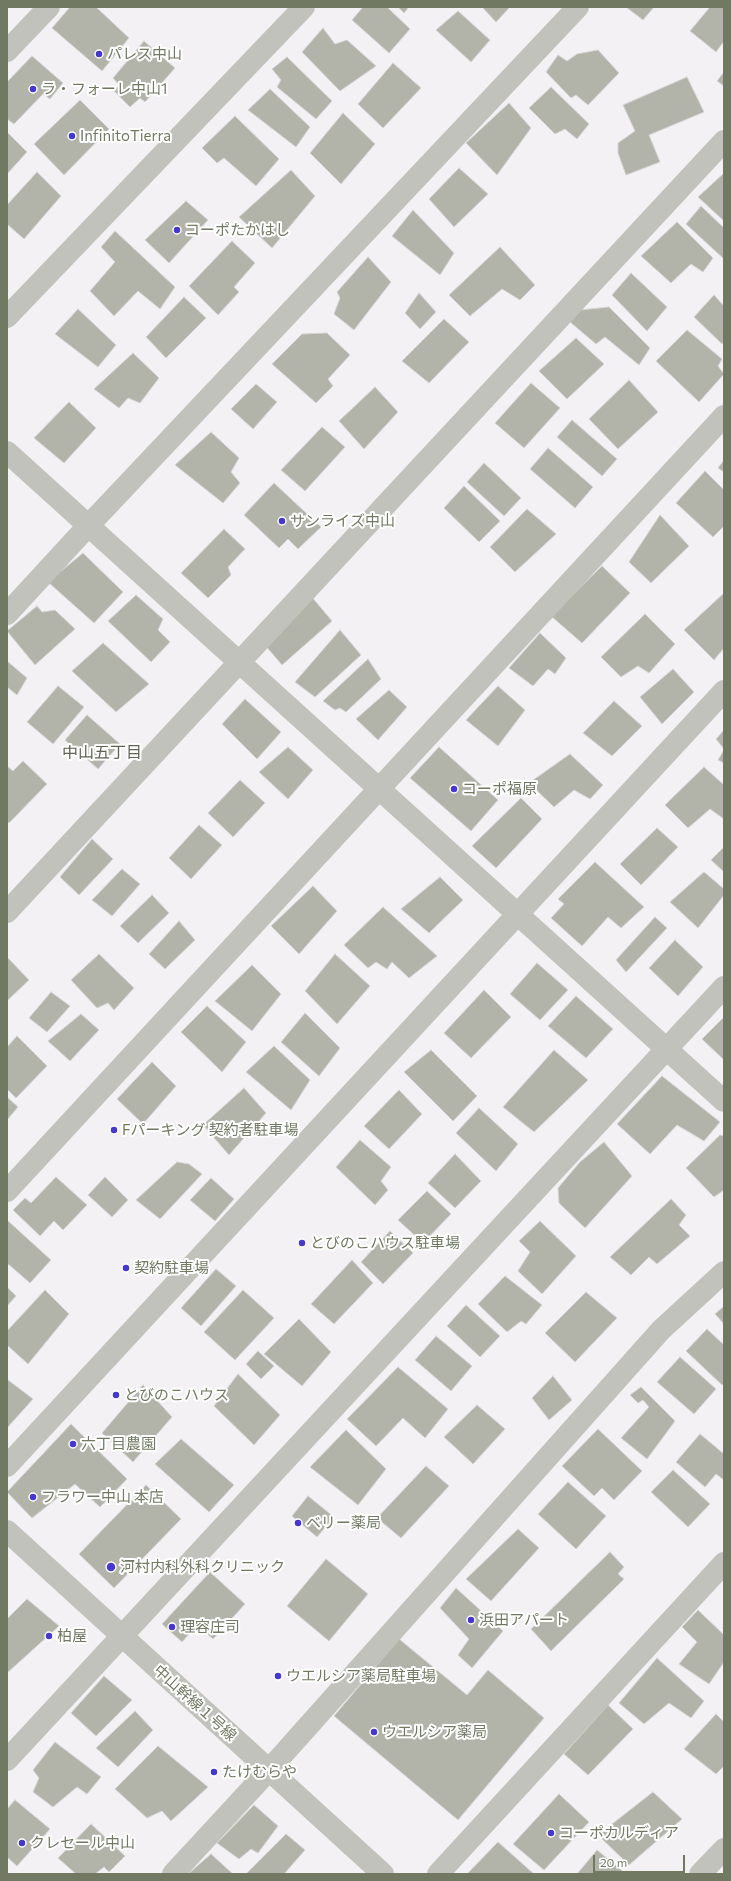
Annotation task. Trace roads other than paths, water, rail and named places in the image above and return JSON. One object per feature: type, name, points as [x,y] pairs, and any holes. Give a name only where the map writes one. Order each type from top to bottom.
[{"type":"street","points":[[7,51],[49,7]]},
{"type":"street","points":[[7,317],[304,7]]},
{"type":"street","points":[[7,614],[88,526],[578,7]]},
{"type":"street","points":[[7,912],[724,141]]},
{"type":"street","points":[[7,1191],[724,416]]},
{"type":"street","points":[[7,452],[724,1101]]},
{"type":"street","points":[[7,1466],[724,691]]},
{"type":"street","points":[[7,1760],[724,987]]},
{"type":"street","points":[[173,1874],[269,1770],[662,1330],[724,1272]]},
{"type":"street","name":"中山幹線１号線","points":[[7,1531],[383,1874]]},
{"type":"street","points":[[438,1874],[724,1563]]},
{"type":"street","points":[[700,1874],[724,1849]]},
{"type":"place","name":"パレス中山","points":[[99,54]]},
{"type":"place","name":"ラ・フォーレ中山1","points":[[33,89]]},
{"type":"place","name":"InfinitoTierra","points":[[72,136]]},
{"type":"place","name":"コーポたかはし","points":[[177,230]]},
{"type":"place","name":"サンライズ中山","points":[[282,521]]},
{"type":"place","name":"コーポ福原","points":[[454,789]]},
{"type":"place","name":"Fパーキング 契約者駐車場","points":[[114,1130]]},
{"type":"place","name":"とびのこハウス駐車場","points":[[302,1243]]},
{"type":"place","name":"契約駐車場","points":[[126,1268]]},
{"type":"place","name":"とびのこハウス","points":[[116,1395]]},
{"type":"place","name":"六丁目農園","points":[[73,1444]]},
{"type":"place","name":"フラワー中山 本店","points":[[33,1497]]},
{"type":"place","name":"ベリー薬局","points":[[298,1523]]},
{"type":"place","name":"河村内科外科クリニック","points":[[111,1567]]},
{"type":"place","name":"浜田アパート","points":[[471,1620]]},
{"type":"place","name":"理容庄司","points":[[172,1627]]},
{"type":"place","name":"柏屋","points":[[49,1636]]},
{"type":"place","name":"ウエルシア薬局駐車場","points":[[278,1676]]},
{"type":"place","name":"ウエルシア薬局","points":[[374,1732]]},
{"type":"place","name":"たけむらや","points":[[214,1772]]},
{"type":"place","name":"コーポカルディア","points":[[551,1833]]},
{"type":"place","name":"クレセール中山","points":[[22,1843]]},
{"type":"district","name":"中山五丁目","points":[[102,753]]}]
